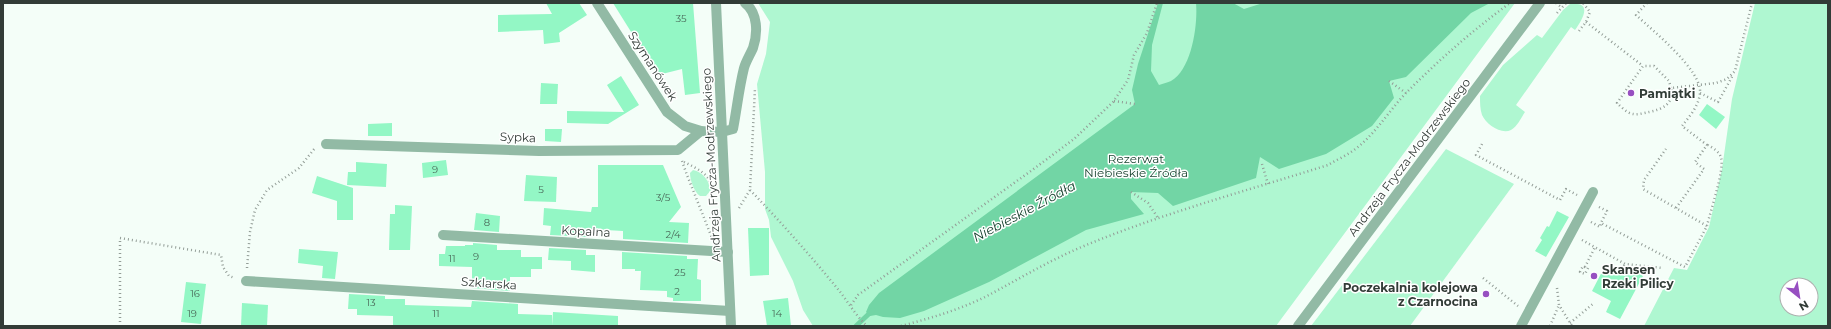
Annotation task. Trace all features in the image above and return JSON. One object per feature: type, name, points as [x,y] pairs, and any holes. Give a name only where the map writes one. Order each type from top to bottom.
[{"type":"street","name":"Szymanówek","points":[[597,3],[667,112],[685,126],[701,131],[722,132]]},
{"type":"street","name":"Andrzeja Frycza-Modrzewskiego","points":[[716,3],[731,326]]},
{"type":"street","points":[[722,132],[733,128],[744,66],[753,47],[757,25],[750,7],[745,3]]},
{"type":"street","name":"Andrzeja Frycza-Modrzewskiego","points":[[1298,326],[1540,3]]},
{"type":"street","points":[[678,150],[701,131]]},
{"type":"street","name":"Sypka","points":[[326,144],[539,151],[678,150]]},
{"type":"street","points":[[1520,326],[1571,234],[1592,200]]},
{"type":"street","name":"Kopalna","points":[[443,235],[728,252]]},
{"type":"street","name":"Szklarska","points":[[246,281],[730,311]]},
{"type":"path","points":[[851,305],[858,295],[1074,139],[1114,101],[1128,80],[1134,54],[1147,33],[1157,3]]},
{"type":"path","points":[[901,326],[943,314],[986,296],[1023,275],[1073,250],[1126,228],[1328,164],[1354,150],[1379,126],[1406,93],[1442,57],[1480,24],[1510,3]]},
{"type":"path","points":[[1556,3],[1561,7]]},
{"type":"path","points":[[1557,13],[1566,3]]},
{"type":"path","points":[[1579,31],[1586,22],[1590,12],[1583,3]]},
{"type":"path","points":[[1601,223],[1685,267],[1707,226],[1722,169],[1722,159],[1719,153],[1682,126],[1697,103],[1700,93],[1699,85],[1690,67],[1636,15],[1646,3]]},
{"type":"path","points":[[1700,93],[1718,102],[1735,71],[1752,3]]},
{"type":"path","points":[[1586,22],[1643,66],[1654,66],[1669,81],[1672,94],[1671,101],[1660,110],[1631,114],[1617,103],[1643,66]]},
{"type":"path","points":[[1671,88],[1716,83],[1727,79],[1735,71]]},
{"type":"path","points":[[1389,81],[1406,93]]},
{"type":"path","points":[[736,215],[750,190],[755,83]]},
{"type":"path","points":[[1114,101],[1135,104]]},
{"type":"path","points":[[120,326],[120,238],[221,255],[223,267],[229,276],[246,281],[250,232],[254,210],[267,190],[299,168],[318,145],[326,144]]},
{"type":"path","points":[[1482,144],[1476,155],[1560,200],[1566,189],[1592,200],[1607,211],[1600,227],[1589,221],[1592,215]]},
{"type":"path","points":[[1676,208],[1704,169],[1695,162],[1708,145]]},
{"type":"path","points":[[1666,149],[1644,180],[1643,189],[1707,226]]},
{"type":"path","points":[[678,150],[686,175],[717,252]]},
{"type":"path","points":[[683,162],[708,177],[711,186]]},
{"type":"path","points":[[1262,164],[1268,184]]},
{"type":"path","points":[[750,190],[775,215],[867,326]]},
{"type":"path","points":[[1131,192],[1148,203],[1158,218]]},
{"type":"path","points":[[1592,200],[1599,206]]},
{"type":"path","points":[[1571,234],[1625,264],[1663,268]]},
{"type":"path","points":[[1585,267],[1595,247]]},
{"type":"path","points":[[1620,273],[1625,264]]},
{"type":"path","points":[[1554,266],[1559,305],[1571,324],[1594,303]]},
{"type":"path","points":[[1483,278],[1527,314]]},
{"type":"path","points":[[1550,326],[1559,305]]},
{"type":"green space","name":"Rezerwat Niebieskie Źródła","points":[[758,3],[1515,3],[1276,326],[813,326],[803,310],[793,281],[771,237],[769,220],[765,209],[765,172],[757,84],[766,54],[770,22]]},
{"type":"green space","points":[[1755,3],[1828,3],[1828,326],[1644,326],[1674,268],[1687,270],[1709,227],[1722,169],[1732,99]]},
{"type":"green space","points":[[1570,4],[1582,5],[1584,8],[1583,17],[1578,26],[1575,30],[1571,27],[1516,105],[1525,112],[1517,125],[1513,129],[1507,131],[1494,128],[1482,115],[1480,108],[1480,96],[1503,65],[1537,35],[1542,38],[1563,10]]},
{"type":"green space","points":[[1446,149],[1514,184],[1410,326],[1311,326]]},
{"type":"green space","points":[[693,170],[703,175],[709,183],[711,190],[706,196],[700,196],[694,189],[690,173]]},
{"type":"water","points":[[1158,3],[1163,3],[1152,45],[1151,71],[1159,85],[1171,81],[1178,75],[1189,57],[1195,34],[1196,3],[1233,3],[1244,9],[1263,3],[1490,3],[1471,13],[1406,77],[1389,81],[1394,98],[1372,126],[1326,154],[1279,169],[1260,157],[1256,178],[1173,206],[1158,193],[1131,192],[1131,199],[1144,214],[1086,230],[989,282],[924,311],[900,318],[876,315],[870,316],[866,312],[869,305],[879,293],[1135,104],[1132,90],[1138,64]]},
{"type":"building","points":[[546,3],[579,3],[587,15],[559,33],[560,42],[544,44],[543,30],[498,32],[498,15],[552,14]]},
{"type":"building","points":[[613,3],[693,3],[700,93],[685,95],[682,69],[658,75]]},
{"type":"building","points":[[621,76],[639,105],[608,124],[567,123],[567,111],[624,112],[607,85]]},
{"type":"building","points":[[541,83],[558,84],[557,104],[540,104]]},
{"type":"building","points":[[1707,104],[1725,117],[1716,129],[1699,115]]},
{"type":"building","points":[[392,123],[392,136],[368,136],[368,124]]},
{"type":"building","points":[[545,129],[562,129],[561,142],[545,141]]},
{"type":"building","points":[[446,160],[448,175],[423,178],[422,163]]},
{"type":"building","points":[[356,162],[387,164],[386,187],[347,185],[348,172],[356,172]]},
{"type":"building","points":[[598,165],[663,165],[681,207],[669,222],[689,223],[688,243],[623,239],[623,231],[588,229],[587,237],[550,235],[551,226],[543,225],[544,208],[591,212],[592,207],[598,207]]},
{"type":"building","points":[[526,175],[557,177],[556,202],[524,201]]},
{"type":"building","points":[[317,176],[353,188],[353,220],[337,220],[337,201],[312,193]]},
{"type":"building","points":[[395,205],[412,206],[410,250],[389,250],[390,214],[395,214]]},
{"type":"building","points":[[1557,211],[1569,217],[1546,257],[1535,251],[1542,240],[1540,238],[1547,226],[1549,227]]},
{"type":"building","points":[[476,213],[500,216],[499,232],[474,230]]},
{"type":"building","points":[[748,228],[769,228],[769,275],[750,276]]},
{"type":"building","points":[[473,243],[497,245],[497,250],[521,250],[521,257],[542,257],[542,269],[531,269],[531,277],[510,277],[510,291],[472,288],[472,267],[439,266],[439,254],[445,254],[446,246],[465,246],[473,245]]},
{"type":"building","points":[[549,248],[586,250],[586,255],[595,255],[595,272],[571,270],[571,261],[548,260]]},
{"type":"building","points":[[299,249],[338,252],[335,279],[322,278],[323,266],[298,263]]},
{"type":"building","points":[[622,252],[687,256],[687,259],[698,259],[697,279],[701,280],[701,301],[673,301],[673,298],[667,297],[667,291],[640,290],[641,271],[635,271],[635,269],[622,269]]},
{"type":"building","points":[[1605,266],[1625,276],[1629,268],[1643,276],[1620,319],[1606,312],[1611,301],[1592,291]]},
{"type":"building","points":[[186,282],[206,284],[201,324],[181,322]]},
{"type":"building","points":[[349,294],[385,296],[385,299],[405,299],[405,305],[471,307],[472,301],[518,304],[518,314],[552,315],[552,326],[393,326],[393,316],[357,315],[357,309],[348,309]]},
{"type":"building","points":[[788,298],[791,326],[767,326],[763,301]]},
{"type":"building","points":[[242,303],[268,305],[267,326],[241,326]]},
{"type":"building","points":[[553,312],[618,316],[618,326],[552,326]]},
{"type":"waterway","name":"Niebieskie Źródła","points":[[856,326],[873,310]]},
{"type":"place","name":"Pamiątki","points":[[1631,93]]},
{"type":"place","name":"Skansen Rzeki Pilicy","points":[[1594,276]]},
{"type":"place","name":"Poczekalnia kolejowa z Czarnocina","points":[[1486,294]]}]
